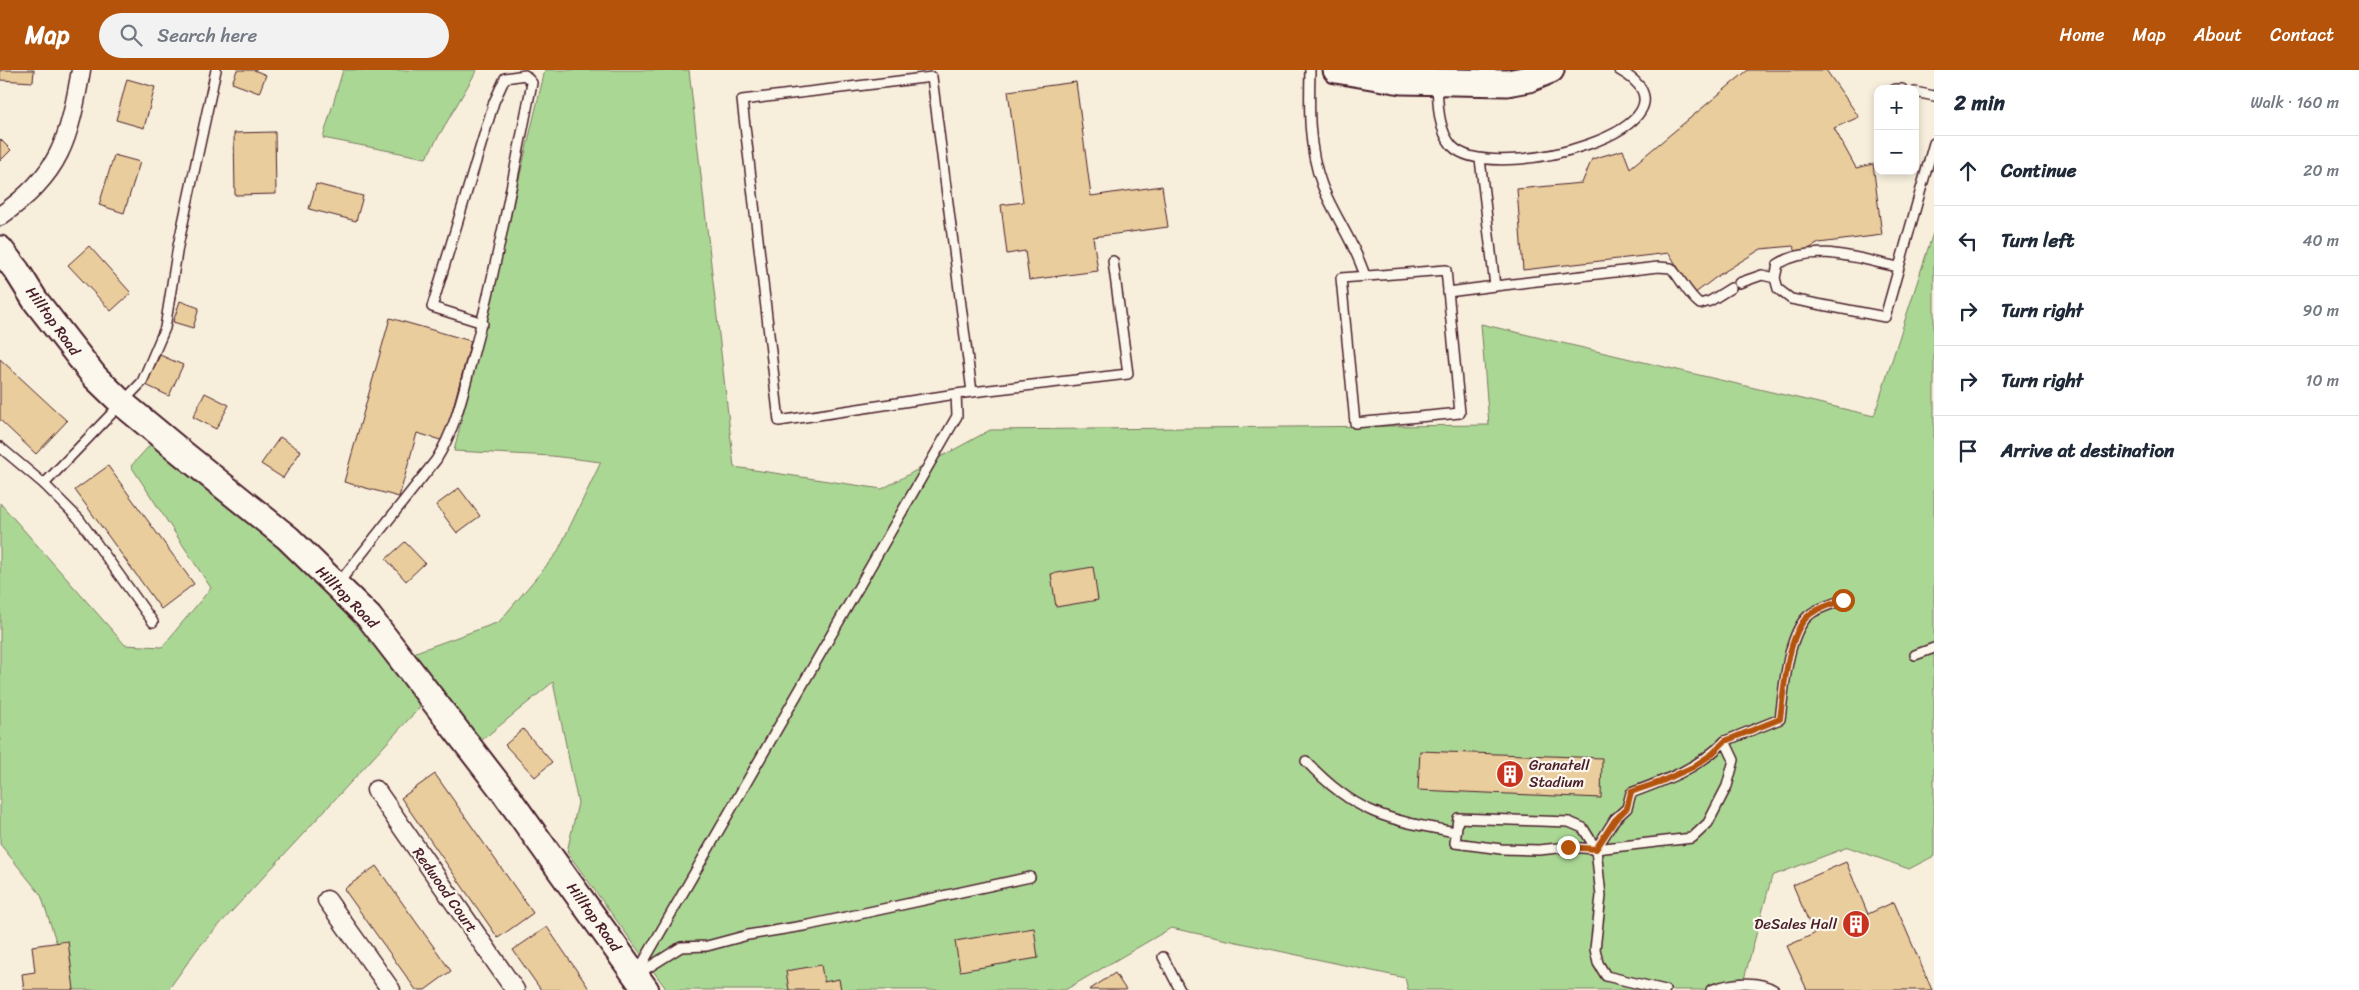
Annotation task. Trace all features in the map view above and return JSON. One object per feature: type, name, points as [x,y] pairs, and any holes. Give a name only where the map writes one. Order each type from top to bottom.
[{"type":"street","points":[[0,216],[23,200],[42,182],[55,163],[66,142],[73,120],[82,70]]},
{"type":"street","points":[[1336,70],[1401,81],[1507,83],[1529,79],[1551,70]]},
{"type":"street","name":"Hilltop Road","points":[[0,249],[17,271],[35,300],[95,377],[123,404],[288,538],[370,617],[504,792],[641,983]]},
{"type":"street","name":"Redwood Court","points":[[376,790],[515,990]]},
{"type":"street","points":[[327,900],[391,990]]},
{"type":"lane","points":[[44,484],[123,404],[142,382],[165,328],[178,246],[216,70]]},
{"type":"lane","points":[[1310,70],[1309,112],[1314,159],[1322,185],[1360,262],[1364,276]]},
{"type":"lane","points":[[1437,82],[1438,109],[1445,133],[1451,145],[1461,152],[1480,159],[1555,154],[1580,148],[1625,128],[1636,117],[1643,105],[1643,96],[1638,82],[1619,70]]},
{"type":"lane","points":[[337,586],[436,460],[448,441],[459,410],[483,323],[532,83],[525,75],[505,78],[494,102],[432,307],[483,323]]},
{"type":"lane","points":[[972,392],[932,76],[742,100],[779,421],[956,394],[1128,374],[1113,261]]},
{"type":"lane","points":[[1919,93],[1934,96]]},
{"type":"lane","points":[[1898,267],[1831,254],[1808,253],[1787,258],[1778,264],[1775,278],[1778,289],[1792,298],[1885,317],[1934,143]]},
{"type":"lane","points":[[1480,159],[1495,286]]},
{"type":"lane","points":[[1448,292],[1658,267],[1671,268],[1690,296],[1700,304],[1710,302],[1731,288]]},
{"type":"lane","points":[[1446,270],[1460,413],[1355,423],[1341,278],[1364,276],[1446,270]]},
{"type":"lane","points":[[1739,283],[1762,275],[1775,278]]},
{"type":"lane","points":[[641,983],[957,416],[956,394]]},
{"type":"lane","points":[[0,448],[44,484],[79,519],[153,622]]},
{"type":"lane","points":[[1596,849],[1615,820],[1627,808],[1631,792],[1660,782],[1693,767],[1712,754],[1725,741],[1780,719],[1789,662],[1797,629],[1809,615],[1843,600]]},
{"type":"lane","points":[[1915,655],[1934,648]]},
{"type":"lane","points":[[1665,990],[1606,976],[1598,963],[1595,949],[1601,896],[1596,849],[1583,828],[1569,822],[1458,818],[1454,843],[1501,849],[1538,850],[1568,847],[1596,849],[1692,838],[1708,823],[1727,786],[1734,760],[1725,741]]},
{"type":"lane","points":[[1306,761],[1326,783],[1366,810],[1395,820],[1456,832]]},
{"type":"lane","points":[[641,983],[681,947],[707,946],[748,935],[809,925],[1030,877]]},
{"type":"lane","points":[[1163,957],[1180,990]]},
{"type":"lane","points":[[1711,990],[1733,984],[1765,984],[1774,990]]},
{"type":"green space","points":[[343,70],[477,70],[426,158],[323,138]]},
{"type":"green space","points":[[545,70],[689,70],[734,467],[882,489],[990,430],[1489,425],[1481,324],[1874,416],[1934,230],[1934,856],[1909,869],[1848,847],[1772,876],[1741,990],[1408,990],[1405,978],[1171,928],[1065,990],[667,990],[567,852],[578,803],[553,682],[476,745],[431,695],[198,948],[168,990],[72,990],[41,895],[0,844],[0,503],[125,645],[162,647],[211,588],[131,466],[160,434],[402,657],[499,622],[557,553],[601,462],[552,456],[454,451]]},
{"type":"building","points":[[0,70],[34,70],[33,82],[0,80]]},
{"type":"building","points":[[237,70],[254,70],[266,75],[259,93],[232,83]]},
{"type":"building","points":[[1748,70],[1826,70],[1859,117],[1834,128],[1856,168],[1873,164],[1882,235],[1819,243],[1798,255],[1793,246],[1761,249],[1719,275],[1694,294],[1669,253],[1523,270],[1517,189],[1582,183],[1592,159],[1623,150],[1630,168]]},
{"type":"building","points":[[127,79],[155,87],[144,128],[116,120]]},
{"type":"building","points":[[1076,82],[1091,196],[1162,186],[1168,227],[1093,237],[1098,271],[1029,280],[1025,251],[1007,254],[1001,205],[1023,202],[1008,91]]},
{"type":"building","points":[[275,132],[276,194],[235,195],[234,133]]},
{"type":"building","points":[[0,139],[11,150],[0,161]]},
{"type":"building","points":[[114,155],[140,162],[124,213],[99,205]]},
{"type":"building","points":[[316,184],[363,196],[356,221],[309,209]]},
{"type":"building","points":[[89,246],[131,293],[111,311],[68,265]]},
{"type":"building","points":[[180,301],[199,308],[193,328],[173,322]]},
{"type":"building","points":[[390,318],[471,341],[444,441],[417,433],[399,497],[344,482]]},
{"type":"building","points":[[160,355],[183,365],[169,396],[146,385]]},
{"type":"building","points":[[0,359],[67,421],[36,454],[0,420]]},
{"type":"building","points":[[205,393],[229,405],[216,429],[193,417]]},
{"type":"building","points":[[280,437],[301,451],[283,478],[261,464]]},
{"type":"building","points":[[108,466],[194,584],[161,609],[75,490]]},
{"type":"building","points":[[459,488],[480,516],[457,533],[436,505]]},
{"type":"building","points":[[405,542],[425,563],[406,581],[386,559]]},
{"type":"building","points":[[1093,567],[1098,600],[1056,607],[1051,574]]},
{"type":"building","points":[[523,729],[552,762],[535,777],[505,745]]},
{"type":"building","name":"Granatell Stadium","points":[[1420,751],[1602,758],[1601,798],[1418,790]]},
{"type":"building","points":[[435,774],[533,913],[498,938],[401,798]]},
{"type":"building","name":"DeSales Hall","points":[[1846,862],[1868,914],[1894,902],[1932,990],[1807,990],[1787,946],[1814,934],[1793,885]]},
{"type":"building","points":[[376,866],[451,971],[425,990],[416,990],[344,889]]},
{"type":"building","points":[[547,927],[590,990],[541,990],[513,950]]},
{"type":"building","points":[[1034,928],[1038,958],[960,971],[955,941]]},
{"type":"building","points":[[68,941],[74,990],[24,990],[22,974],[35,972],[32,946]]},
{"type":"building","points":[[821,965],[824,982],[839,979],[841,990],[789,990],[786,971]]},
{"type":"building","points":[[1115,973],[1126,990],[1089,990]]},
{"type":"place","name":"Granatell Stadium","points":[[1510,774]]},
{"type":"place","name":"DeSales Hall","points":[[1856,924]]},
{"type":"route","points":[[1568,847],[1596,849],[1615,820],[1627,808],[1631,792],[1660,782],[1693,767],[1712,754],[1725,741],[1780,719],[1789,662],[1797,629],[1809,615],[1843,600]]}]
